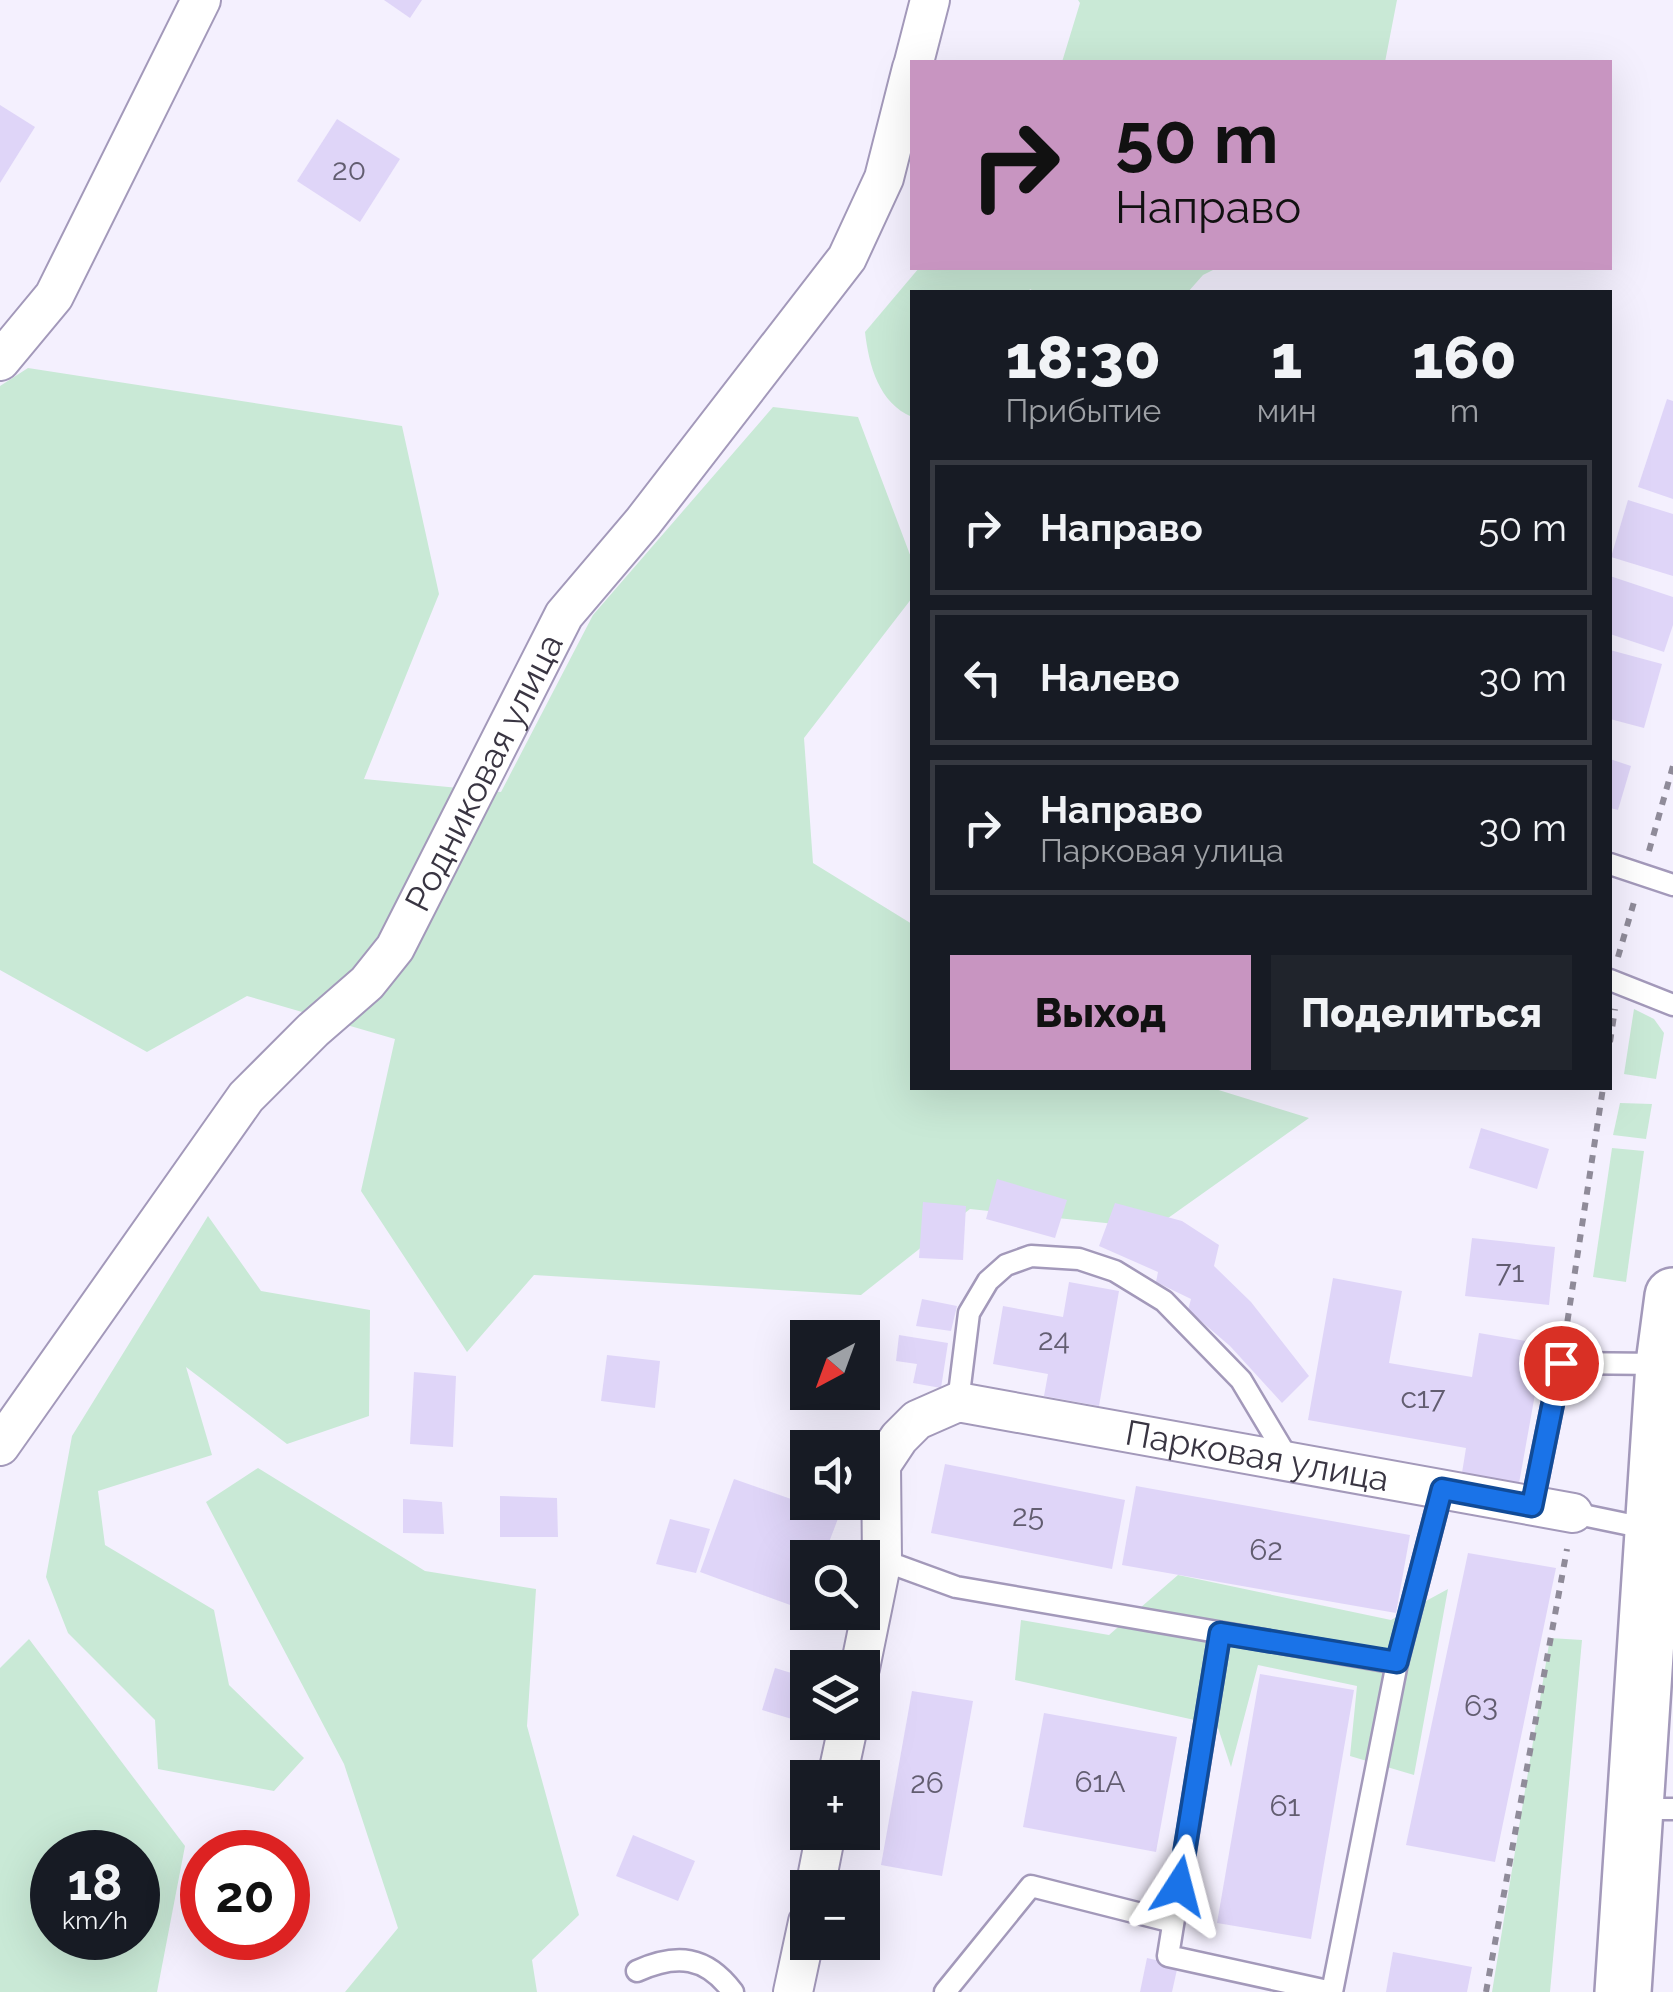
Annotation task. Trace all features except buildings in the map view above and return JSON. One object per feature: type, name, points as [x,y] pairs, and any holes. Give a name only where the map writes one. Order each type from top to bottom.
[{"type":"main road","points":[[1623,1992],[1655,1809],[1654,1530],[1664,1364],[1673,1296]]},
{"type":"street","points":[[0,362],[54,296],[201,0]]},
{"type":"street","name":"Родниковая улица","points":[[914,60],[930,0]]},
{"type":"street","name":"Родниковая улица","points":[[0,1446],[246,1097],[366,983],[395,948],[564,615],[642,522],[846,258],[884,178],[910,77]]},
{"type":"street","points":[[864,1650],[882,1560],[882,1465],[898,1438],[917,1420],[951,1404]]},
{"type":"street","name":"Парковая улица","points":[[951,1404],[1573,1513]]},
{"type":"street","points":[[793,1992],[800,1960]]},
{"type":"lane","points":[[1612,865],[1673,885]]},
{"type":"lane","points":[[1612,981],[1673,1005]]},
{"type":"lane","points":[[951,1404],[969,1313],[988,1281],[1006,1265],[1031,1256],[1079,1258],[1115,1271],[1164,1301],[1240,1380],[1290,1462]]},
{"type":"lane","points":[[1532,1506],[1561,1363],[1664,1364]]},
{"type":"lane","points":[[1220,1633],[1168,1956],[1332,1992],[1397,1662],[1442,1489]]},
{"type":"lane","points":[[1573,1513],[1654,1530]]},
{"type":"lane","points":[[882,1560],[956,1588],[1397,1662]]},
{"type":"lane","points":[[945,1992],[1031,1886],[1173,1922]]},
{"type":"lane","points":[[638,1971],[659,1961],[686,1959],[721,1976],[733,1992]]},
{"type":"path","points":[[1642,875],[1673,766]]},
{"type":"path","points":[[1561,1363],[1603,1090]]},
{"type":"path","points":[[1486,1992],[1573,1513]]},
{"type":"green space","points":[[1078,0],[1397,0],[1385,60],[1063,60]]},
{"type":"green space","points":[[917,270],[1213,270],[1190,290],[910,290],[910,416],[891,403],[878,382],[865,332]]},
{"type":"green space","points":[[28,368],[402,426],[439,594],[364,779],[501,792],[593,615],[773,407],[858,417],[910,555],[910,601],[804,738],[813,863],[910,923],[910,1090],[1218,1090],[1309,1118],[1154,1228],[970,1209],[861,1295],[534,1275],[467,1352],[361,1191],[395,1039],[247,996],[147,1052],[0,970],[0,386]]},
{"type":"green space","points":[[1634,1009],[1654,1019],[1664,1033],[1656,1079],[1624,1074]]},
{"type":"green space","points":[[1620,1103],[1652,1104],[1646,1139],[1613,1135]]},
{"type":"green space","points":[[1612,1148],[1644,1151],[1626,1282],[1593,1277]]},
{"type":"green space","points":[[208,1216],[261,1291],[370,1310],[369,1416],[287,1444],[186,1367],[212,1455],[98,1491],[105,1545],[214,1610],[229,1685],[304,1758],[274,1791],[158,1769],[155,1720],[68,1633],[46,1577],[72,1436]]},
{"type":"green space","points":[[258,1468],[425,1571],[536,1589],[527,1726],[579,1915],[532,1960],[537,1992],[345,1992],[398,1928],[344,1764],[206,1502]]},
{"type":"green space","points":[[1178,1575],[1391,1620],[1448,1589],[1414,1775],[1350,1756],[1357,1686],[1258,1665],[1231,1767],[1217,1725],[1015,1680],[1021,1620],[1109,1635]]},
{"type":"green space","points":[[1550,1638],[1582,1640],[1550,1992],[1492,1992]]},
{"type":"green space","points":[[29,1639],[180,1839],[180,1872],[157,1992],[0,1992],[0,1668]]},
{"type":"route","points":[[1179,1886],[1220,1633],[1397,1662],[1442,1489],[1532,1506],[1561,1363]]}]
